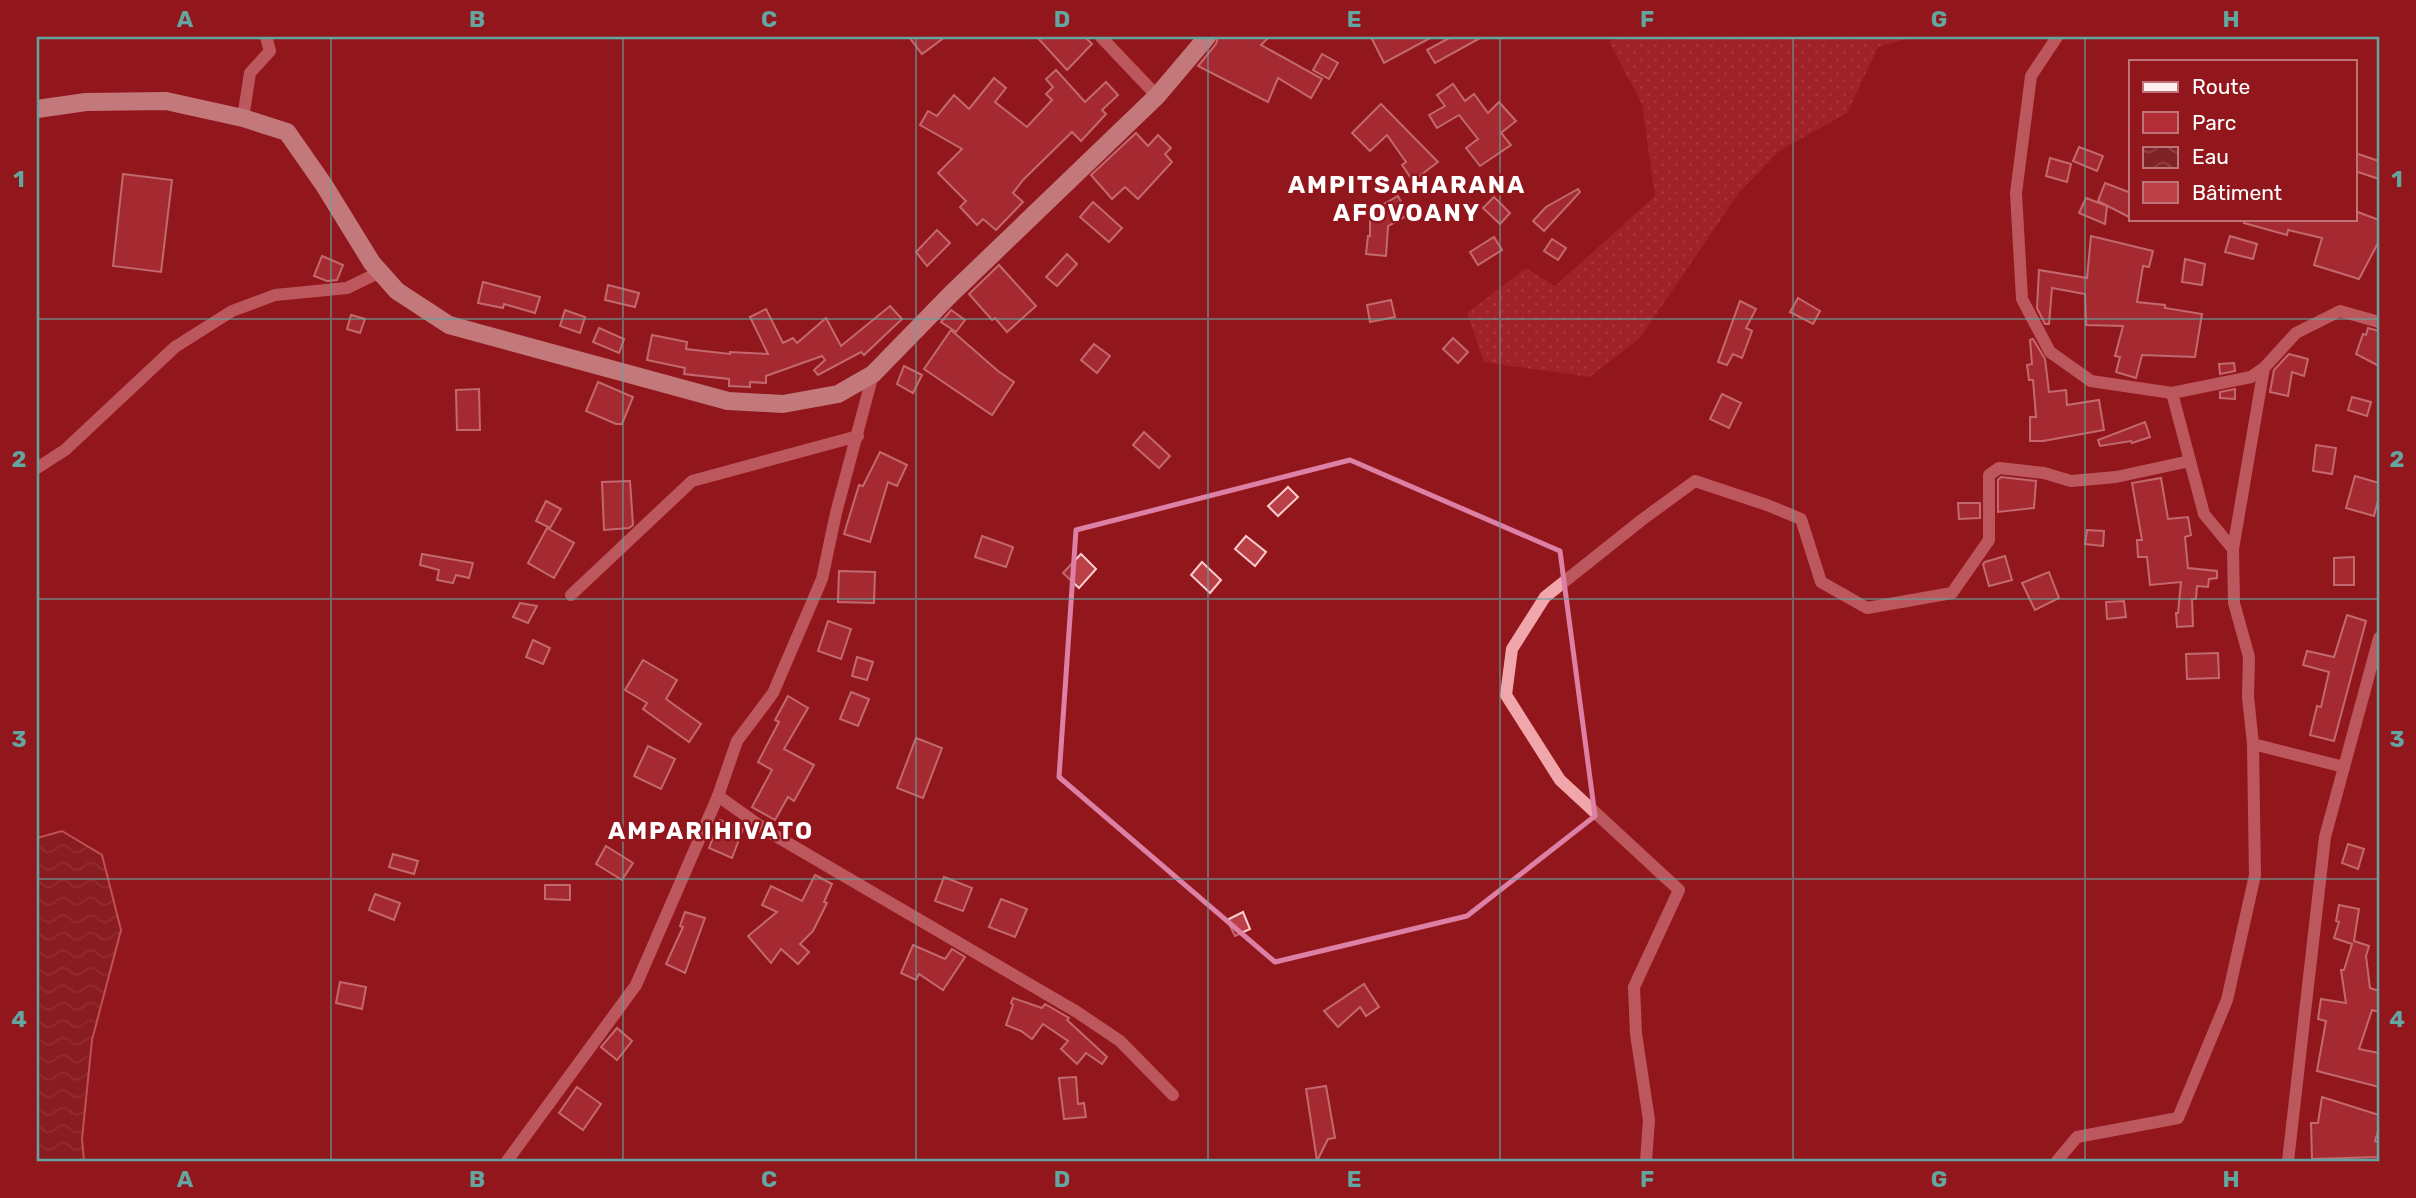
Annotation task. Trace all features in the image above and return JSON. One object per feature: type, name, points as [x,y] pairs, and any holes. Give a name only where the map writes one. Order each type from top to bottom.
[{"type":"main road","points":[[37,109],[86,102],[166,101],[243,118],[287,132],[324,185],[372,263],[397,291],[449,325],[728,401],[783,404],[838,394],[873,374],[950,295],[1157,96],[1207,37]]},
{"type":"street","points":[[243,118],[250,73],[270,51],[266,37]]},
{"type":"street","points":[[1101,37],[1157,96]]},
{"type":"street","points":[[2057,37],[2031,76],[2016,193],[2022,299],[2050,352],[2091,381],[2172,393],[2251,377],[2264,368],[2296,334],[2340,311],[2379,323]]},
{"type":"street","points":[[37,468],[65,450],[175,347],[232,311],[275,295],[347,288],[380,272]]},
{"type":"street","points":[[2057,1161],[2077,1137],[2178,1118],[2227,1000],[2255,875],[2253,744],[2248,697],[2249,657],[2234,603],[2233,549],[2264,368]]},
{"type":"street","points":[[508,1161],[636,985],[718,796],[737,741],[773,693],[822,579],[836,513],[873,374]]},
{"type":"street","points":[[2172,393],[2204,514],[2233,549]]},
{"type":"street","points":[[570,594],[692,481],[858,436]]},
{"type":"street","points":[[1646,1161],[1649,1121],[1636,1034],[1634,987],[1679,890],[1560,780],[1506,695],[1512,649],[1545,597],[1695,481],[1801,519],[1821,582],[1867,608],[1952,593],[1989,541],[1989,475],[1999,468],[2044,473],[2071,481],[2116,477],[2190,461]]},
{"type":"street","points":[[2288,1161],[2325,837],[2379,638]]},
{"type":"street","points":[[2253,744],[2344,768]]},
{"type":"street","points":[[718,796],[769,832],[1077,1012],[1120,1041],[1173,1095]]},
{"type":"highlighted area","points":[[1350,460],[1560,551],[1595,816],[1467,916],[1275,962],[1059,777],[1076,530]]},
{"type":"green space","points":[[1616,37],[1914,37],[1878,47],[1847,113],[1779,151],[1738,194],[1640,338],[1590,377],[1484,362],[1467,313],[1526,268],[1555,286],[1655,196],[1642,104],[1609,42]]},
{"type":"water","points":[[62,831],[102,855],[121,930],[92,1040],[82,1139],[84,1161],[37,1161],[37,838]]},
{"type":"building","points":[[909,37],[945,37],[922,54]]},
{"type":"building","points":[[1037,37],[1085,37],[1092,44],[1067,70]]},
{"type":"building","points":[[1218,37],[1269,37],[1261,45],[1322,79],[1311,98],[1278,78],[1268,102],[1198,66],[1216,44]]},
{"type":"building","points":[[1371,37],[1432,37],[1384,63]]},
{"type":"building","points":[[1451,37],[1482,37],[1435,63],[1427,50]]},
{"type":"building","points":[[1322,54],[1338,63],[1329,79],[1313,70]]},
{"type":"building","points":[[1056,70],[1085,102],[1106,82],[1118,95],[1102,110],[1106,114],[1081,141],[1072,132],[1023,180],[1013,193],[1023,202],[996,230],[983,219],[977,225],[960,207],[966,201],[938,173],[962,149],[920,125],[928,111],[937,116],[954,95],[969,109],[994,78],[1006,88],[995,102],[1027,127],[1052,100],[1046,94],[1053,87],[1046,79]]},
{"type":"building","points":[[1453,84],[1465,101],[1474,94],[1488,113],[1499,102],[1516,121],[1501,133],[1511,145],[1480,166],[1466,148],[1478,139],[1459,115],[1437,128],[1429,115],[1445,106],[1437,95]]},
{"type":"building","points":[[1381,104],[1438,162],[1413,181],[1402,165],[1406,162],[1387,135],[1370,151],[1352,133]]},
{"type":"building","points":[[1136,133],[1148,146],[1158,135],[1171,148],[1165,154],[1172,162],[1138,199],[1125,187],[1112,199],[1091,175]]},
{"type":"building","points":[[2079,147],[2103,156],[2097,171],[2073,161]]},
{"type":"building","points":[[2356,153],[2379,161],[2379,179],[2356,171]]},
{"type":"building","points":[[2050,158],[2071,164],[2067,182],[2046,176]]},
{"type":"building","points":[[123,174],[172,180],[161,272],[113,266]]},
{"type":"building","points":[[2105,183],[2129,192],[2129,217],[2098,201]]},
{"type":"building","points":[[1578,189],[1580,192],[1544,231],[1533,221],[1546,207]]},
{"type":"building","points":[[1398,196],[1408,215],[1388,226],[1386,256],[1366,254],[1370,236],[1370,212]]},
{"type":"building","points":[[1494,197],[1510,213],[1500,224],[1483,208]]},
{"type":"building","points":[[2086,198],[2107,206],[2105,224],[2079,213]]},
{"type":"building","points":[[1093,202],[1122,228],[1109,242],[1080,217]]},
{"type":"building","points":[[2356,211],[2379,220],[2379,241],[2359,279],[2314,265],[2322,238],[2288,230],[2287,235],[2244,223],[2245,220],[2356,220]]},
{"type":"building","points":[[937,230],[950,243],[927,266],[916,252]]},
{"type":"building","points":[[2091,236],[2153,251],[2149,267],[2143,266],[2137,302],[2165,305],[2165,308],[2202,314],[2195,357],[2142,355],[2136,378],[2116,372],[2120,357],[2115,356],[2123,326],[2086,325],[2085,294],[2052,288],[2049,324],[2045,324],[2037,308],[2039,270],[2087,278]]},
{"type":"building","points":[[2230,236],[2257,244],[2253,259],[2225,252]]},
{"type":"building","points":[[1494,237],[1502,250],[1478,265],[1470,252]]},
{"type":"building","points":[[1552,239],[1566,248],[1558,260],[1544,251]]},
{"type":"building","points":[[1067,254],[1077,264],[1057,286],[1046,277]]},
{"type":"building","points":[[322,256],[343,265],[337,280],[327,281],[314,276]]},
{"type":"building","points":[[2185,259],[2205,264],[2202,285],[2182,282]]},
{"type":"building","points":[[999,265],[1036,306],[1007,332],[995,318],[992,320],[969,294]]},
{"type":"building","points":[[483,282],[540,297],[535,313],[504,304],[503,308],[478,303]]},
{"type":"building","points":[[608,285],[639,293],[635,307],[605,300]]},
{"type":"building","points":[[1798,298],[1820,311],[1813,324],[1790,312]]},
{"type":"building","points":[[1391,300],[1395,317],[1370,322],[1367,305]]},
{"type":"building","points":[[1740,301],[1756,309],[1746,328],[1752,331],[1742,358],[1733,354],[1727,365],[1718,362]]},
{"type":"building","points":[[890,306],[902,319],[864,355],[861,352],[818,375],[814,370],[825,360],[822,356],[766,376],[766,383],[750,382],[750,387],[729,386],[729,379],[684,374],[685,368],[647,360],[652,335],[687,342],[686,349],[730,354],[768,354],[750,317],[766,309],[783,343],[793,338],[797,343],[826,318],[841,346]]},
{"type":"building","points":[[565,310],[585,317],[580,333],[560,326]]},
{"type":"building","points":[[951,310],[965,320],[956,332],[941,322]]},
{"type":"building","points":[[351,315],[365,319],[360,333],[347,329]]},
{"type":"building","points":[[599,328],[624,339],[619,353],[593,342]]},
{"type":"building","points":[[2368,328],[2379,331],[2379,366],[2356,354]]},
{"type":"building","points":[[951,330],[1014,382],[992,415],[924,369]]},
{"type":"building","points":[[1453,338],[1468,352],[1458,363],[1443,349]]},
{"type":"building","points":[[2033,339],[2045,359],[2049,392],[2066,390],[2067,405],[2099,400],[2104,430],[2030,441],[2030,417],[2036,417],[2033,380],[2029,380],[2027,365],[2032,364],[2030,340]]},
{"type":"building","points":[[1094,344],[1110,356],[1097,373],[1081,360]]},
{"type":"building","points":[[2289,354],[2308,359],[2304,376],[2292,372],[2288,396],[2270,392],[2274,370]]},
{"type":"building","points":[[2234,363],[2235,371],[2220,374],[2219,364]]},
{"type":"building","points":[[904,366],[922,375],[913,393],[897,384]]},
{"type":"building","points":[[598,382],[633,397],[622,424],[586,411]]},
{"type":"building","points":[[479,389],[480,430],[457,430],[456,390]]},
{"type":"building","points":[[2235,389],[2235,399],[2220,398],[2220,392]]},
{"type":"building","points":[[1722,394],[1741,403],[1729,428],[1710,419]]},
{"type":"building","points":[[2352,397],[2371,402],[2367,416],[2348,410]]},
{"type":"building","points":[[2145,422],[2150,437],[2132,443],[2100,446],[2098,440]]},
{"type":"building","points":[[1144,432],[1170,456],[1159,468],[1133,445]]},
{"type":"building","points":[[2316,445],[2336,448],[2332,474],[2313,471]]},
{"type":"building","points":[[880,452],[907,465],[897,486],[888,482],[870,542],[844,534],[859,485],[863,486]]},
{"type":"building","points":[[2355,476],[2379,483],[2374,516],[2346,508]]},
{"type":"building","points":[[2001,477],[2036,481],[2034,508],[1998,512],[1998,480]]},
{"type":"building","points":[[2161,478],[2168,519],[2188,517],[2191,535],[2185,537],[2188,568],[2217,571],[2217,578],[2209,579],[2208,587],[2197,586],[2196,599],[2192,599],[2193,626],[2177,627],[2176,613],[2181,582],[2150,585],[2147,557],[2138,557],[2137,540],[2142,540],[2132,483]]},
{"type":"building","points":[[630,481],[633,525],[629,528],[604,530],[602,482]]},
{"type":"building","points":[[1288,487],[1298,497],[1278,516],[1268,506]]},
{"type":"building","points":[[546,501],[561,509],[550,528],[536,521]]},
{"type":"building","points":[[1958,503],[1980,503],[1980,518],[1959,519]]},
{"type":"building","points":[[547,528],[574,543],[554,578],[528,563]]},
{"type":"building","points":[[2087,530],[2104,531],[2103,546],[2085,544]]},
{"type":"building","points":[[982,536],[1013,547],[1006,567],[975,557]]},
{"type":"building","points":[[1246,536],[1266,552],[1255,566],[1235,549]]},
{"type":"building","points":[[422,554],[473,563],[469,578],[456,575],[453,583],[437,580],[439,570],[420,565]]},
{"type":"building","points":[[1081,554],[1096,569],[1079,588],[1063,573]]},
{"type":"building","points":[[2005,556],[2012,580],[1989,586],[1983,564]]},
{"type":"building","points":[[2354,557],[2354,585],[2334,585],[2334,558]]},
{"type":"building","points":[[1202,562],[1221,580],[1210,593],[1191,575]]},
{"type":"building","points":[[839,571],[875,572],[874,603],[838,602]]},
{"type":"building","points":[[2049,572],[2059,598],[2035,610],[2022,583]]},
{"type":"building","points":[[2124,601],[2126,617],[2107,619],[2106,602]]},
{"type":"building","points":[[520,603],[537,606],[528,623],[513,617]]},
{"type":"building","points":[[2347,615],[2366,621],[2334,741],[2310,735],[2317,706],[2321,707],[2329,672],[2303,665],[2307,651],[2334,657]]},
{"type":"building","points":[[828,621],[851,629],[841,659],[818,651]]},
{"type":"building","points":[[533,640],[550,648],[543,664],[526,657]]},
{"type":"building","points":[[2218,653],[2219,678],[2187,679],[2186,654]]},
{"type":"building","points":[[857,657],[873,662],[867,680],[852,676]]},
{"type":"building","points":[[643,660],[677,680],[666,699],[701,724],[689,742],[643,709],[647,703],[625,690]]},
{"type":"building","points":[[851,692],[869,699],[858,726],[840,719]]},
{"type":"building","points":[[788,696],[808,708],[784,749],[814,765],[794,801],[788,797],[775,820],[752,807],[772,770],[758,762],[779,722],[775,720]]},
{"type":"building","points":[[916,738],[942,748],[923,798],[897,788]]},
{"type":"building","points":[[648,746],[675,759],[661,789],[634,776]]},
{"type":"building","points":[[720,820],[743,829],[732,858],[709,848]]},
{"type":"building","points":[[2348,844],[2364,849],[2358,869],[2342,863]]},
{"type":"building","points":[[606,846],[633,863],[622,880],[596,864]]},
{"type":"building","points":[[393,854],[418,861],[414,874],[389,867]]},
{"type":"building","points":[[815,875],[832,884],[824,902],[827,903],[813,931],[800,944],[809,952],[798,964],[781,949],[771,963],[748,936],[777,912],[762,905],[771,886],[802,901]]},
{"type":"building","points":[[944,877],[972,888],[963,911],[935,901]]},
{"type":"building","points":[[545,885],[570,885],[570,900],[545,899]]},
{"type":"building","points":[[375,894],[400,903],[394,920],[369,910]]},
{"type":"building","points":[[1001,899],[1027,909],[1015,937],[989,927]]},
{"type":"building","points":[[2339,905],[2359,909],[2354,941],[2369,946],[2366,956],[2370,988],[2379,991],[2379,1012],[2372,1010],[2359,1049],[2379,1053],[2379,1087],[2317,1071],[2326,1021],[2318,1019],[2321,999],[2346,1003],[2341,970],[2344,970],[2352,944],[2334,938],[2339,922],[2336,921]]},
{"type":"building","points":[[685,912],[705,918],[685,973],[666,964],[683,927],[680,926]]},
{"type":"building","points":[[1243,912],[1250,929],[1235,936],[1227,920]]},
{"type":"building","points":[[913,945],[945,959],[952,949],[965,957],[943,990],[919,974],[916,980],[901,973]]},
{"type":"building","points":[[340,982],[366,987],[362,1009],[336,1003]]},
{"type":"building","points":[[1364,984],[1379,1007],[1366,1016],[1360,1007],[1338,1027],[1324,1011]]},
{"type":"building","points":[[1013,998],[1042,1008],[1045,1004],[1069,1018],[1067,1020],[1107,1057],[1102,1064],[1086,1053],[1077,1064],[1061,1049],[1068,1041],[1043,1024],[1032,1039],[1006,1025]]},
{"type":"building","points":[[617,1028],[632,1041],[617,1060],[601,1047]]},
{"type":"building","points":[[1076,1077],[1078,1104],[1084,1103],[1086,1117],[1064,1119],[1059,1078]]},
{"type":"building","points":[[1326,1086],[1335,1138],[1328,1139],[1317,1161],[1306,1089]]},
{"type":"building","points":[[577,1087],[601,1104],[583,1130],[559,1113]]},
{"type":"building","points":[[2322,1097],[2379,1115],[2375,1141],[2379,1143],[2379,1157],[2312,1159],[2311,1123],[2318,1123]]},
{"type":"district","name":"AMPITSAHARANA AFOVOANY","points":[[1407,199]]},
{"type":"district","name":"AMPARIHIVATO","points":[[711,831]]}]
